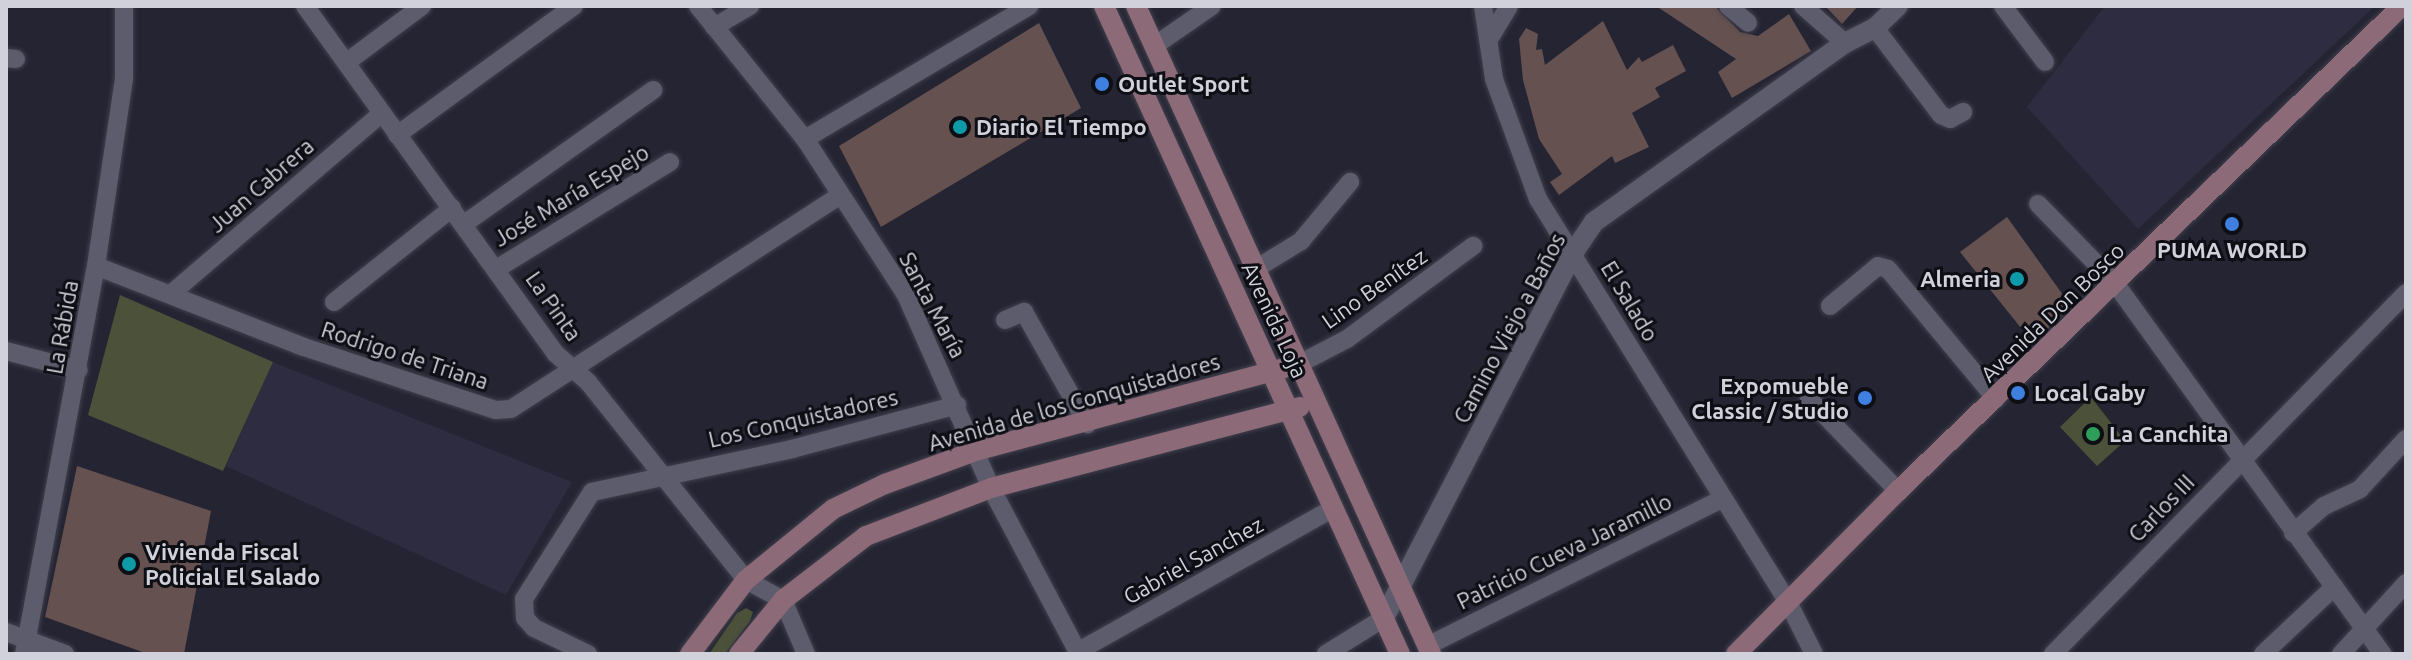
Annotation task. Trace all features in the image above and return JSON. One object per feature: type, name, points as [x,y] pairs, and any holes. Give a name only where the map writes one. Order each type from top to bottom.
[{"type":"main road","name":"Avenida Loja","points":[[1104,6],[1400,654]]},
{"type":"main road","name":"Avenida Loja","points":[[1136,6],[1429,650]]},
{"type":"main road","name":"Avenida Don Bosco","points":[[1736,654],[1898,491],[2402,6]]},
{"type":"main road","name":"Avenida de los Conquistadores","points":[[690,654],[746,580],[833,509],[885,484],[975,451],[1087,424],[1299,364]]},
{"type":"main road","points":[[739,654],[783,600],[866,536],[991,488],[1317,403]]},
{"type":"street","name":"La Rábida","points":[[25,646],[96,266],[124,79],[124,6]]},
{"type":"street","name":"La Pinta","points":[[305,6],[570,369],[588,382],[746,580],[783,600]]},
{"type":"street","points":[[347,62],[422,6]]},
{"type":"street","points":[[397,135],[574,6]]},
{"type":"street","name":"Santa María","points":[[698,6],[805,139],[906,295],[991,488],[1078,653]]},
{"type":"street","points":[[714,27],[750,6]]},
{"type":"street","points":[[805,139],[1029,6]]},
{"type":"street","points":[[1154,46],[1212,6]]},
{"type":"street","name":"El Salado","points":[[1483,6],[1491,36],[1494,79],[1538,199],[1787,600],[1814,654]]},
{"type":"street","points":[[1491,36],[1509,6]]},
{"type":"street","points":[[1728,6],[1748,23]]},
{"type":"street","points":[[1803,6],[1845,43]]},
{"type":"street","name":"Camino Viejo a Baños","points":[[1384,618],[1402,591],[1573,253],[1594,222],[1845,43],[1875,28],[1898,6]]},
{"type":"street","points":[[2003,6],[2045,62]]},
{"type":"street","points":[[1875,28],[1941,115],[1950,119],[1963,112]]},
{"type":"street","points":[[464,224],[653,90]]},
{"type":"street","name":"Juan Cabrera","points":[[172,293],[381,114]]},
{"type":"street","name":"José María Espejo","points":[[498,268],[670,162]]},
{"type":"street","points":[[1257,268],[1301,241],[1350,182]]},
{"type":"street","name":"Rodrigo de Triana","points":[[96,266],[172,293],[304,347],[496,410],[520,406],[570,369],[841,195]]},
{"type":"street","points":[[2038,204],[2115,283],[2383,654]]},
{"type":"street","points":[[334,302],[452,208]]},
{"type":"street","name":"Lino Benítez","points":[[1299,364],[1347,339],[1473,246]]},
{"type":"street","points":[[1830,306],[1878,266],[1888,269],[1996,399]]},
{"type":"street","name":"Carlos III","points":[[2053,654],[2406,293]]},
{"type":"street","points":[[1005,320],[1024,312],[1087,424]]},
{"type":"street","points":[[6,351],[79,370]]},
{"type":"street","points":[[1809,399],[1898,491]]},
{"type":"street","name":"Los Conquistadores","points":[[588,654],[534,628],[525,618],[524,599],[592,492],[792,449],[957,405]]},
{"type":"street","points":[[2293,533],[2324,506],[2360,489],[2406,439]]},
{"type":"street","name":"Patricio Cueva Jaramillo","points":[[1429,650],[1722,499]]},
{"type":"street","name":"Gabriel Sanchez","points":[[1078,653],[1332,509]]},
{"type":"street","points":[[2341,654],[2406,583]]},
{"type":"street","points":[[2263,654],[2334,587]]},
{"type":"street","points":[[783,600],[806,654]]},
{"type":"street","points":[[1326,654],[1384,618]]},
{"type":"street","points":[[6,632],[25,646],[65,654]]},
{"type":"shaded area","points":[[2105,6],[2375,6],[2138,229],[2027,107]]},
{"type":"shaded area","points":[[273,362],[572,482],[506,595],[226,466]]},
{"type":"green space","points":[[120,295],[273,362],[223,471],[88,415]]},
{"type":"green space","name":"La Canchita","points":[[2091,397],[2125,441],[2097,466],[2060,427]]},
{"type":"green space","points":[[746,608],[753,612],[750,621],[725,654],[709,654],[737,613]]},
{"type":"building","points":[[1656,6],[1715,6],[1740,32],[1758,36],[1789,14],[1811,51],[1732,98],[1718,72],[1736,59]]},
{"type":"building","points":[[1825,6],[1858,6],[1842,24]]},
{"type":"building","points":[[1603,21],[1627,70],[1639,57],[1642,62],[1673,45],[1686,71],[1655,88],[1660,97],[1632,113],[1649,147],[1615,163],[1612,156],[1559,195],[1550,182],[1562,174],[1539,139],[1523,80],[1519,39],[1526,28],[1538,34],[1536,50],[1542,49],[1545,65]]},
{"type":"building","name":"Diario El Tiempo","points":[[1039,23],[1081,108],[881,227],[839,146]]},
{"type":"building","name":"Almeria","points":[[2007,217],[2071,306],[2033,343],[1960,252]]},
{"type":"building","name":"Vivienda Fiscal Policial El Salado","points":[[77,466],[211,511],[184,654],[148,654],[45,617]]},
{"type":"place","name":"Outlet Sport","points":[[1102,84]]},
{"type":"place","name":"Diario El Tiempo","points":[[960,127]]},
{"type":"place","name":"PUMA WORLD","points":[[2232,224]]},
{"type":"place","name":"Almeria","points":[[2017,279]]},
{"type":"place","name":"Local Gaby","points":[[2018,393]]},
{"type":"place","name":"Expomueble Classic / Studio","points":[[1865,398]]},
{"type":"place","name":"La Canchita","points":[[2093,434]]},
{"type":"place","name":"Vivienda Fiscal Policial El Salado","points":[[129,564]]}]
